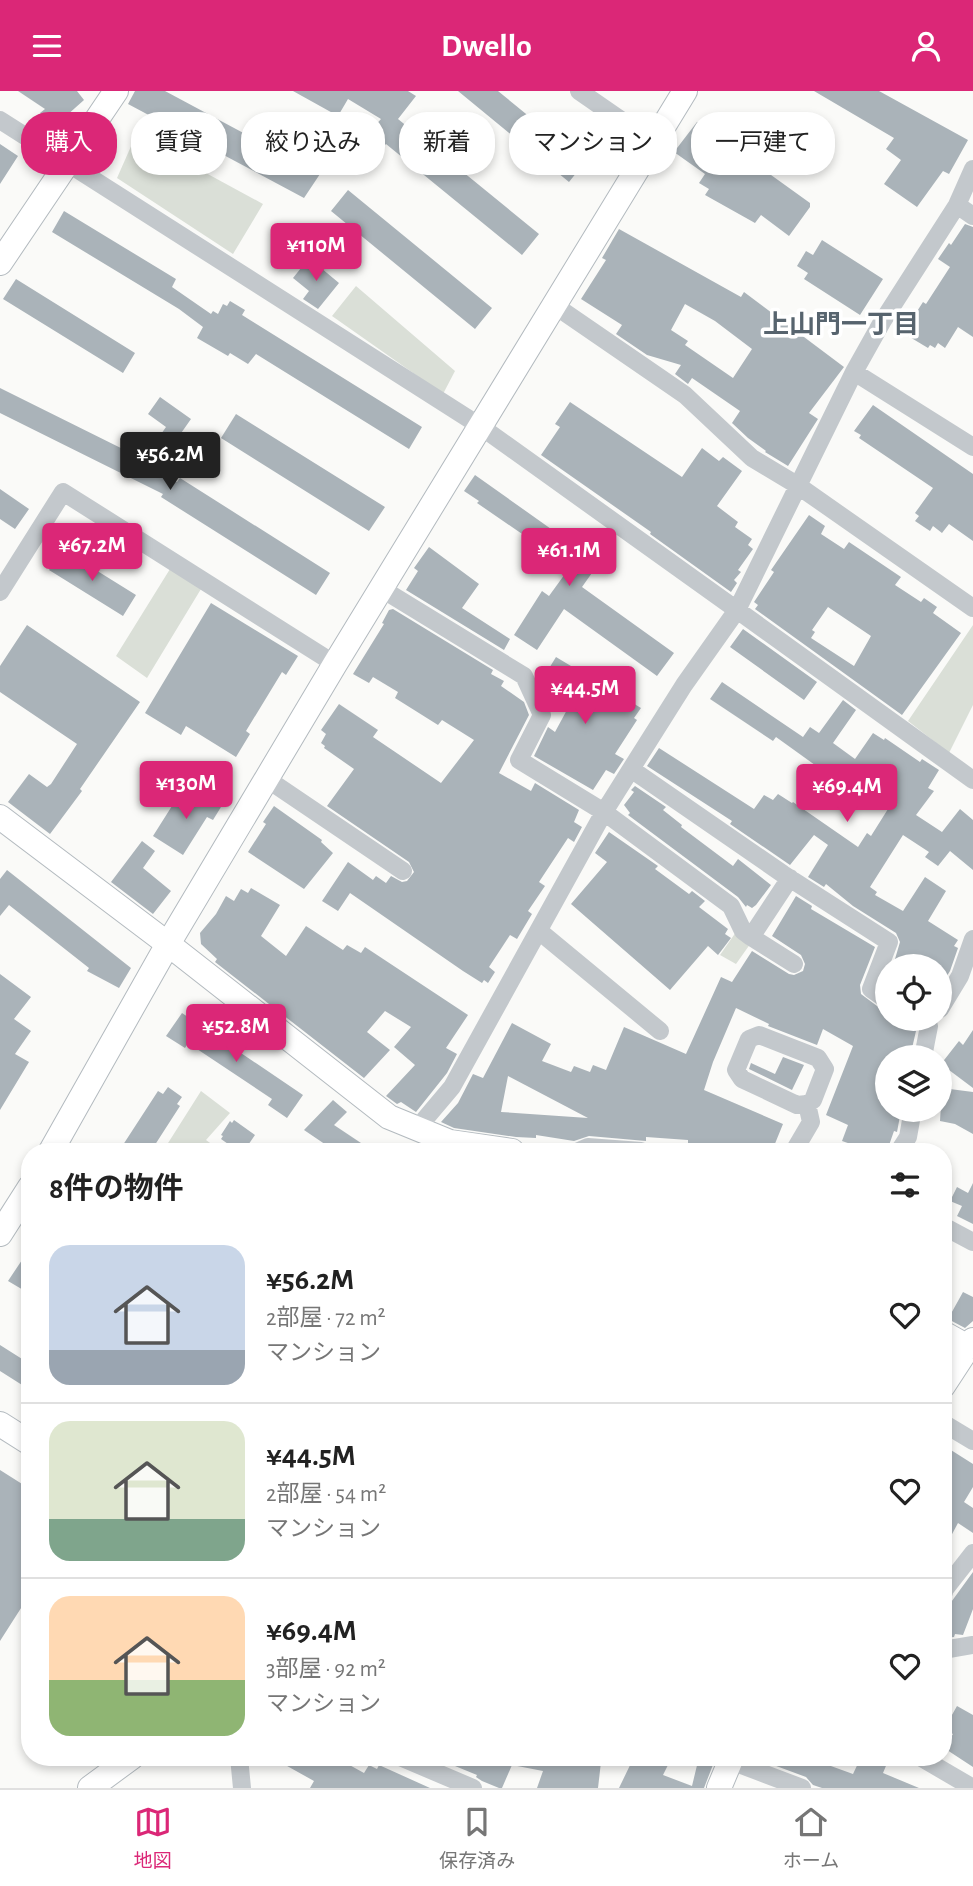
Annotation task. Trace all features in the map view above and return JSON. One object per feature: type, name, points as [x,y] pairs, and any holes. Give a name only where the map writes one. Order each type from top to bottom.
[{"type":"street","points":[[103,112],[117,91]]},
{"type":"street","points":[[579,91],[609,112]]},
{"type":"street","points":[[672,112],[685,91]]},
{"type":"street","points":[[0,120],[21,133]]},
{"type":"street","points":[[421,1131],[425,1119],[452,1087],[604,812],[684,685],[737,610],[854,372],[882,322],[957,205],[973,169]]},
{"type":"street","points":[[0,263],[59,175]]},
{"type":"street","points":[[88,175],[480,426],[973,780]]},
{"type":"street","points":[[56,1143],[168,944],[335,664],[634,175]]},
{"type":"street","points":[[957,205],[973,216]]},
{"type":"street","points":[[554,305],[685,395],[752,458],[797,485],[973,608]]},
{"type":"street","points":[[854,372],[973,447]]},
{"type":"street","points":[[0,592],[63,492],[335,664]]},
{"type":"street","points":[[382,589],[524,676],[542,715],[519,760],[604,812],[731,906],[743,931],[794,964]]},
{"type":"street","points":[[631,769],[889,942],[884,954]]},
{"type":"street","points":[[267,779],[403,871]]},
{"type":"street","points":[[0,817],[389,1117],[457,1143]]},
{"type":"street","points":[[751,937],[790,878]]},
{"type":"street","points":[[539,931],[660,1031]]},
{"type":"street","points":[[952,990],[960,977],[973,939]]},
{"type":"street","points":[[759,1035],[818,1059],[825,1069],[813,1100],[807,1104],[797,1105],[742,1079],[736,1070],[749,1039],[759,1035]]},
{"type":"street","points":[[799,1143],[811,1122],[807,1104]]},
{"type":"street","points":[[904,1143],[911,1122]]},
{"type":"street","points":[[0,1234],[21,1201]]},
{"type":"street","points":[[952,1231],[973,1242]]},
{"type":"street","points":[[952,1336],[971,1343],[952,1373]]},
{"type":"street","points":[[0,1424],[21,1437]]},
{"type":"street","points":[[952,1428],[973,1441]]},
{"type":"street","points":[[952,1581],[973,1553]]},
{"type":"street","points":[[952,1648],[973,1645]]},
{"type":"street","points":[[90,1788],[120,1766]]},
{"type":"street","points":[[240,1766],[242,1788]]},
{"type":"street","points":[[421,1766],[472,1788]]},
{"type":"street","points":[[719,1788],[729,1766]]},
{"type":"street","points":[[749,1766],[802,1788]]},
{"type":"street","points":[[935,1766],[973,1788]]},
{"type":"shaded area","points":[[131,146],[131,175],[210,175],[263,204],[233,254],[117,178]]},
{"type":"shaded area","points":[[356,286],[455,371],[443,394],[332,316]]},
{"type":"shaded area","points":[[170,569],[201,589],[147,678],[116,656]]},
{"type":"shaded area","points":[[973,625],[973,705],[949,753],[908,721]]},
{"type":"shaded area","points":[[743,922],[758,933],[736,964],[720,955]]},
{"type":"shaded area","points":[[201,1091],[230,1113],[206,1140],[210,1143],[168,1143]]},
{"type":"building","points":[[18,91],[77,91],[84,100],[70,112],[41,112],[45,109]]},
{"type":"building","points":[[135,91],[165,91],[204,112],[143,112],[128,104]]},
{"type":"building","points":[[293,91],[408,91],[416,96],[403,112],[399,112],[399,155],[385,145],[385,112],[369,112],[348,99],[340,112],[331,112]]},
{"type":"building","points":[[458,91],[498,91],[524,112],[509,112],[509,133],[495,121],[495,112],[484,112]]},
{"type":"building","points":[[814,91],[879,91],[968,140],[949,174],[943,171],[917,207],[884,184],[901,160],[886,149],[894,138]]},
{"type":"building","points":[[227,124],[241,132],[241,164],[227,157]]},
{"type":"building","points":[[691,130],[691,164],[677,154],[677,148]]},
{"type":"building","points":[[0,144],[18,156],[0,184]]},
{"type":"building","points":[[261,175],[319,175],[304,198]]},
{"type":"building","points":[[424,175],[467,175],[539,234],[522,255]]},
{"type":"building","points":[[560,175],[575,175],[569,182]]},
{"type":"building","points":[[704,175],[771,175],[810,203],[810,207],[789,236],[761,215],[755,223],[705,195],[709,189],[699,183]]},
{"type":"building","points":[[348,190],[492,308],[475,329],[331,211]]},
{"type":"building","points":[[64,211],[176,279],[172,287],[211,314],[213,311],[218,314],[223,304],[227,306],[230,301],[245,310],[242,315],[422,427],[409,449],[256,354],[248,364],[197,338],[203,327],[179,309],[52,232]]},
{"type":"building","points":[[965,224],[973,227],[973,337],[958,327],[945,348],[938,343],[935,348],[930,345],[928,348],[903,333],[950,267],[938,259]]},
{"type":"building","points":[[619,229],[741,297],[744,292],[844,367],[809,413],[818,419],[788,466],[765,452],[732,423],[740,411],[692,378],[688,384],[675,374],[681,365],[647,355],[616,334],[622,325],[581,299],[606,260],[602,258]],"holes":[[[685,304],[715,321],[752,349],[733,378],[685,345],[688,341],[671,330]]]},
{"type":"building","points":[[308,231],[320,243],[305,260],[293,249]]},
{"type":"building","points":[[822,240],[883,279],[860,315],[804,279],[808,273],[797,266],[806,251],[813,255]]},
{"type":"building","points":[[309,258],[339,283],[318,309],[303,299],[309,291],[293,278]]},
{"type":"building","points":[[16,279],[135,353],[123,373],[3,299]]},
{"type":"building","points":[[0,388],[149,462],[147,467],[177,482],[180,478],[330,573],[316,595],[161,497],[163,494],[0,413]]},
{"type":"building","points":[[160,397],[191,419],[172,446],[159,437],[166,427],[148,414]]},
{"type":"building","points":[[570,402],[682,477],[702,448],[719,461],[723,457],[742,471],[717,506],[738,522],[735,527],[752,539],[748,545],[753,549],[738,570],[741,572],[734,580],[737,583],[731,592],[541,455],[560,427],[555,424]]},
{"type":"building","points":[[873,405],[973,474],[973,541],[949,524],[942,533],[933,526],[930,531],[915,521],[919,516],[915,513],[933,488],[859,438],[861,435],[854,431]]},
{"type":"building","points":[[236,414],[385,507],[369,531],[221,438]]},
{"type":"building","points":[[475,475],[599,563],[582,587],[674,653],[657,676],[564,609],[537,650],[514,635],[542,591],[549,596],[570,567],[477,503],[479,501],[464,491]]},
{"type":"building","points":[[0,489],[29,509],[15,529],[0,519]]},
{"type":"building","points":[[809,515],[825,526],[821,534],[844,549],[849,542],[901,577],[895,585],[921,602],[924,598],[937,607],[933,613],[961,633],[902,715],[755,609],[758,605],[754,602],[774,572],[771,570]],"holes":[[[828,607],[871,636],[854,666],[811,638],[815,632],[812,630]]]},
{"type":"building","points":[[429,547],[479,584],[462,608],[510,639],[504,650],[406,590],[418,571],[414,568]]},
{"type":"building","points":[[62,549],[136,595],[123,616],[49,570]]},
{"type":"building","points":[[211,603],[298,656],[286,675],[282,672],[246,731],[250,734],[236,757],[186,726],[181,735],[145,713]]},
{"type":"building","points":[[393,609],[493,670],[491,674],[504,681],[501,686],[524,702],[529,715],[499,773],[531,791],[535,783],[579,810],[574,822],[582,827],[574,842],[568,838],[539,882],[545,886],[528,911],[532,914],[517,939],[510,935],[489,967],[495,972],[488,983],[484,980],[482,983],[463,971],[350,893],[338,911],[322,901],[348,862],[373,880],[376,876],[386,883],[391,876],[402,882],[407,881],[414,872],[409,862],[327,806],[354,769],[321,743],[326,734],[321,730],[339,704],[378,730],[373,737],[441,783],[474,740],[442,720],[438,725],[395,698],[398,692],[373,677],[369,683],[353,674],[384,624],[382,623],[389,610]]},
{"type":"building","points":[[27,625],[140,702],[80,789],[82,791],[50,834],[8,802],[29,774],[47,787],[51,784],[77,744],[0,692],[0,666]]},
{"type":"building","points":[[743,629],[817,682],[804,700],[730,647]]},
{"type":"building","points":[[556,657],[641,708],[634,718],[637,720],[615,754],[624,759],[614,774],[606,770],[593,790],[534,756],[548,727],[555,732],[568,708],[543,691],[540,683]]},
{"type":"building","points":[[722,682],[803,737],[810,727],[819,733],[843,700],[856,710],[833,743],[855,759],[873,733],[920,762],[922,759],[939,770],[928,788],[934,791],[916,815],[942,832],[960,809],[973,820],[973,870],[950,851],[938,866],[925,857],[929,852],[903,835],[870,887],[877,892],[875,895],[903,911],[925,877],[946,891],[928,921],[958,940],[954,946],[958,948],[952,965],[952,954],[896,954],[900,942],[896,933],[853,906],[826,884],[824,887],[808,877],[828,845],[814,835],[790,865],[730,824],[732,821],[647,766],[659,748],[754,809],[764,795],[773,800],[778,794],[858,847],[867,833],[871,836],[888,809],[871,798],[875,793],[840,769],[833,778],[776,737],[773,741],[710,699]]},
{"type":"building","points":[[635,786],[666,807],[663,810],[682,825],[681,827],[733,866],[738,859],[771,885],[756,905],[752,908],[747,905],[746,907],[738,897],[628,815],[630,813],[624,805],[634,792],[631,790]]},
{"type":"building","points":[[192,789],[221,807],[213,820],[207,817],[183,855],[153,836],[177,798],[183,803]]},
{"type":"building","points":[[274,806],[322,840],[333,853],[304,889],[248,852]]},
{"type":"building","points":[[609,832],[658,866],[655,869],[689,894],[692,891],[705,901],[699,907],[728,929],[725,934],[731,938],[718,955],[708,946],[670,990],[571,904],[607,862],[595,853]]},
{"type":"building","points":[[142,841],[155,851],[143,868],[171,891],[153,914],[111,882]]},
{"type":"building","points":[[7,870],[131,968],[119,988],[87,971],[89,968],[9,905],[0,916],[0,879]]},
{"type":"building","points":[[251,888],[280,905],[261,936],[286,956],[306,926],[343,950],[347,945],[361,953],[365,947],[468,1015],[446,1048],[457,1054],[447,1073],[416,1112],[386,1096],[415,1065],[394,1047],[411,1027],[385,1011],[367,1032],[390,1050],[364,1078],[215,962],[217,959],[201,944],[200,933],[216,914],[226,896],[234,901],[241,889],[248,893]]},
{"type":"building","points":[[796,896],[812,906],[811,909],[875,947],[860,985],[861,994],[875,1004],[875,1031],[916,1031],[913,1045],[875,1045],[875,1122],[899,1122],[897,1132],[894,1131],[890,1143],[842,1141],[848,1125],[826,1115],[853,1046],[823,1029],[817,1045],[768,1026],[769,1024],[736,1008],[704,1090],[783,1124],[775,1143],[688,1143],[688,1140],[646,1137],[646,1141],[589,1136],[574,1141],[536,1135],[536,1138],[516,1137],[454,1128],[441,1122],[458,1103],[473,1074],[483,1078],[512,1023],[551,1044],[542,1061],[571,1072],[574,1066],[590,1072],[593,1065],[606,1070],[624,1027],[686,1054],[721,977],[732,982],[752,951],[789,974],[803,971],[805,964],[801,955],[772,936]],"holes":[[[508,1076],[588,1118],[501,1112]]]},
{"type":"building","points":[[0,974],[31,997],[14,1019],[31,1031],[15,1054],[29,1062],[0,1110]]},
{"type":"building","points":[[182,1013],[303,1095],[287,1118],[268,1105],[272,1099],[188,1043],[185,1048],[166,1036]]},
{"type":"building","points":[[973,1030],[973,1088],[952,1072],[952,1050],[959,1041],[963,1045]]},
{"type":"building","points":[[783,1057],[804,1065],[792,1090],[749,1069],[751,1063],[775,1074]]},
{"type":"building","points":[[168,1087],[182,1097],[177,1104],[180,1106],[156,1143],[124,1143],[158,1091],[163,1094]]},
{"type":"building","points":[[952,1089],[973,1092],[973,1134],[955,1124],[945,1122],[952,1122]]},
{"type":"building","points":[[333,1100],[347,1112],[334,1125],[361,1143],[323,1143],[304,1130]]},
{"type":"building","points":[[234,1120],[255,1135],[250,1143],[227,1143],[221,1139],[230,1121],[232,1123]]},
{"type":"building","points":[[973,1183],[973,1224],[957,1216],[962,1206],[952,1202],[957,1187],[968,1193]]},
{"type":"building","points":[[21,1262],[21,1289],[8,1281]]},
{"type":"building","points":[[963,1292],[973,1297],[973,1321],[965,1328],[952,1321],[952,1312]]},
{"type":"building","points":[[0,1345],[21,1358],[21,1384],[0,1371]]},
{"type":"building","points":[[952,1451],[973,1464],[973,1487],[964,1502],[973,1508],[973,1533],[958,1523],[952,1534]]},
{"type":"building","points":[[0,1470],[21,1483],[21,1608],[0,1641]]},
{"type":"building","points":[[973,1572],[973,1609],[963,1635],[955,1634],[952,1637],[952,1601]]},
{"type":"building","points":[[957,1706],[973,1715],[973,1767],[952,1753],[952,1715]]},
{"type":"building","points":[[287,1766],[351,1766],[364,1773],[368,1766],[377,1769],[381,1766],[430,1788],[310,1788],[314,1781]]},
{"type":"building","points":[[455,1766],[512,1766],[502,1788],[482,1781],[477,1775]]},
{"type":"building","points":[[517,1766],[601,1766],[598,1788],[537,1788],[543,1771]]},
{"type":"building","points":[[630,1766],[668,1766],[663,1775],[692,1786],[697,1766],[713,1766],[704,1788],[619,1788]]},
{"type":"building","points":[[776,1766],[831,1766],[853,1774],[857,1766],[886,1766],[883,1773],[919,1788],[822,1788],[813,1785],[806,1777]]},
{"type":"district","name":"上山門一丁目","points":[[841,324]]}]
